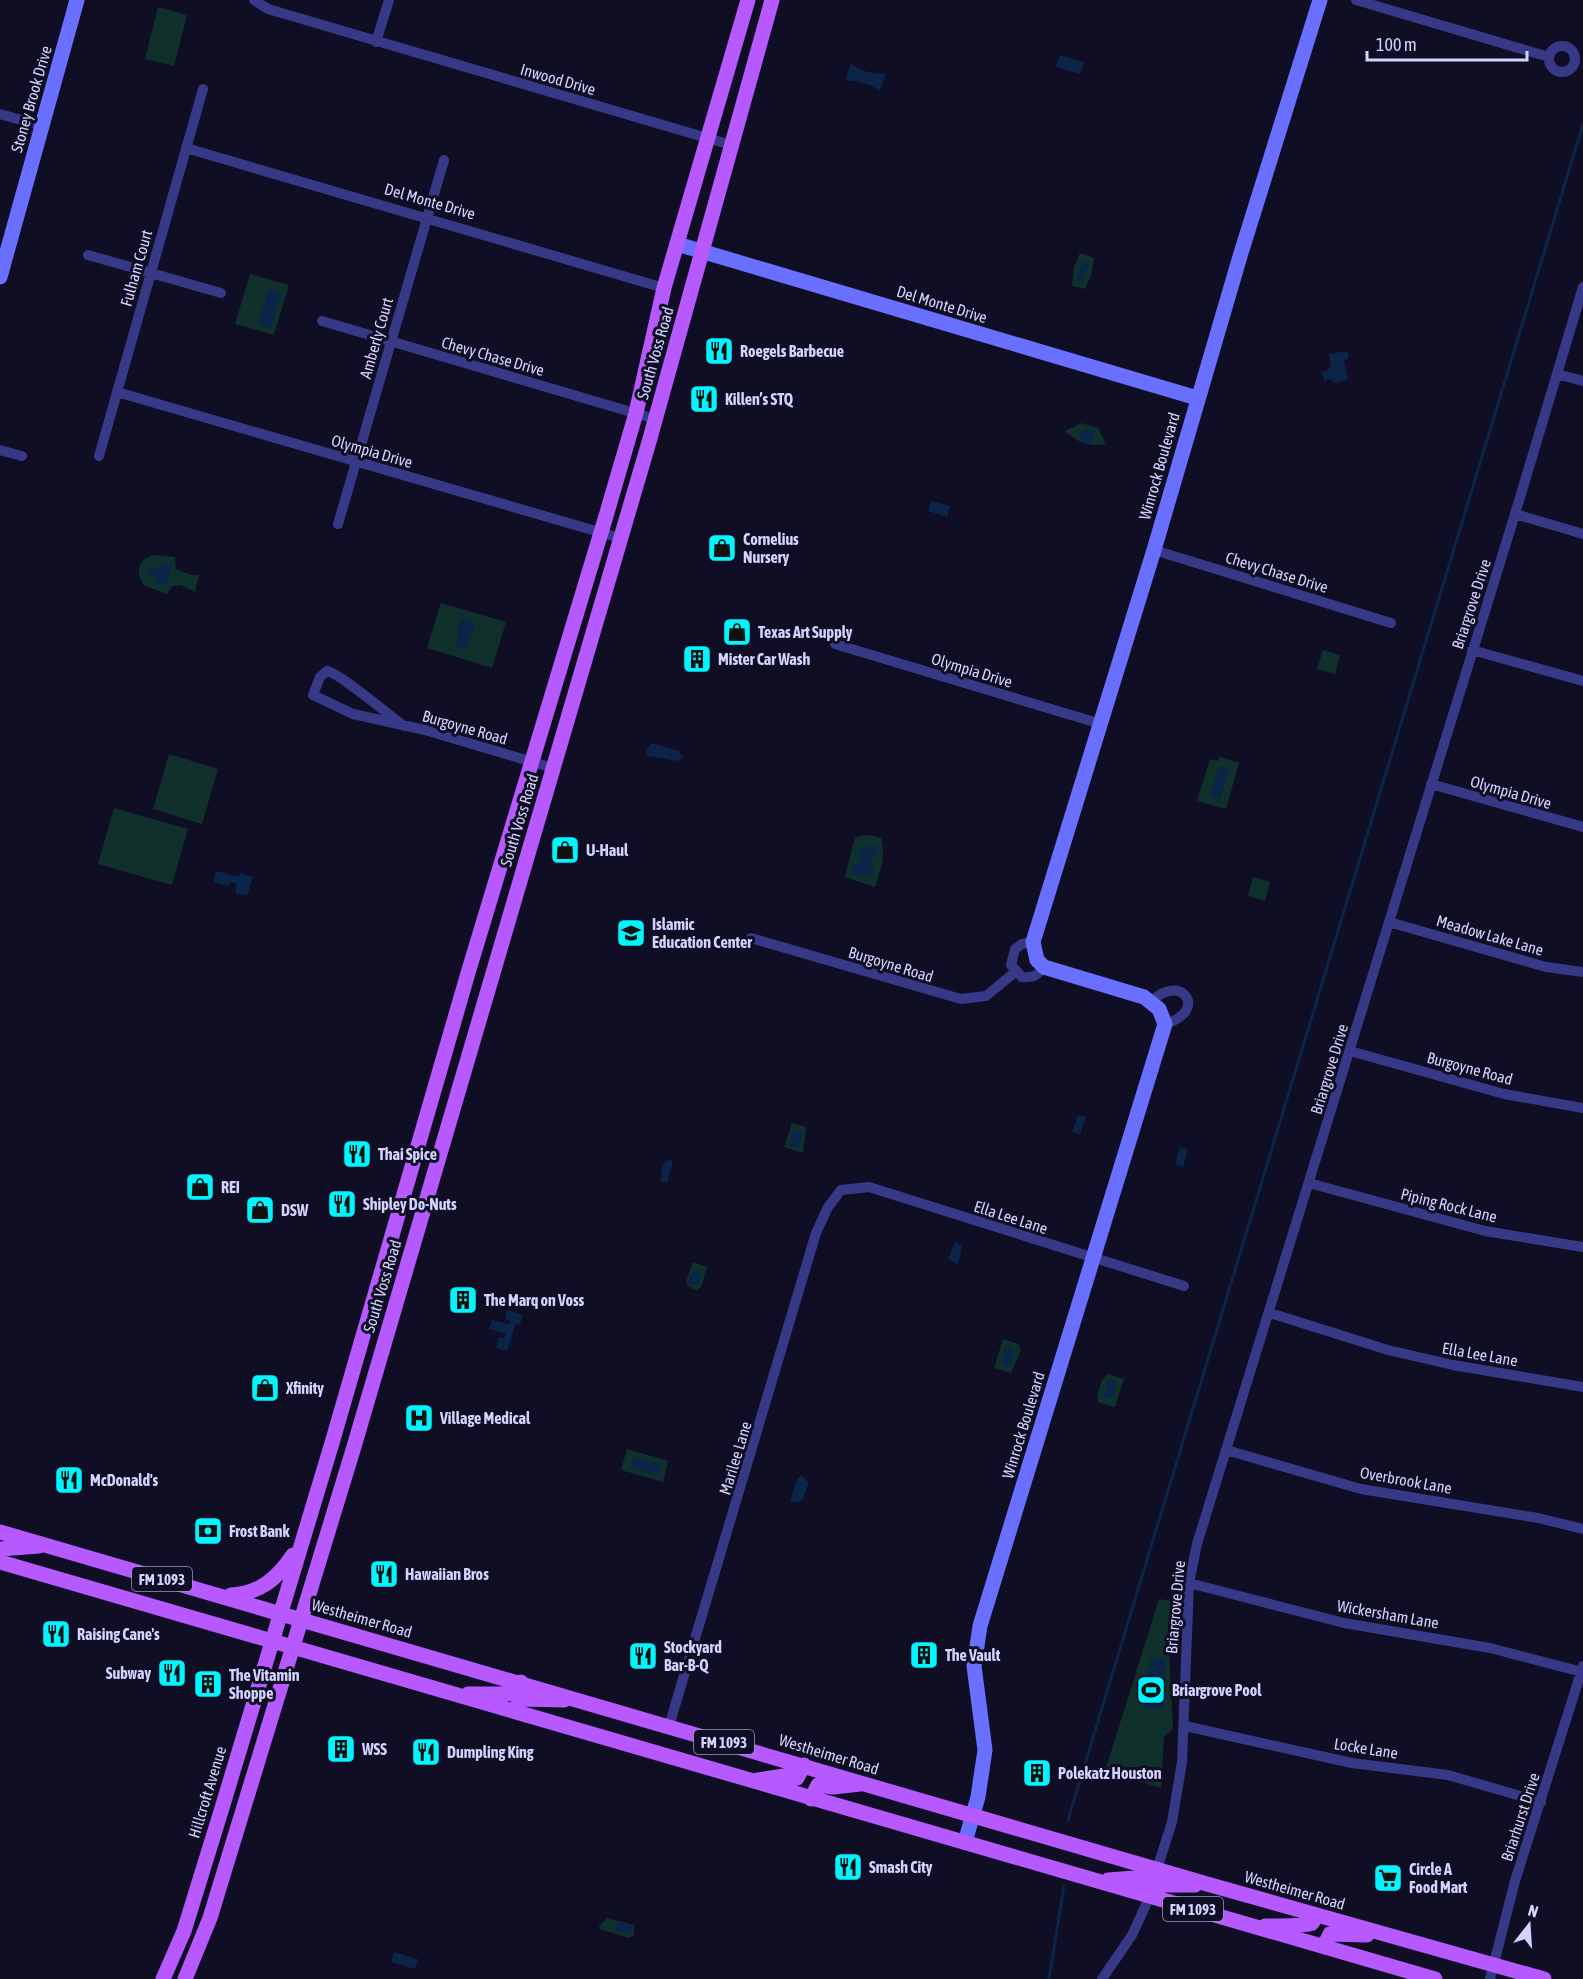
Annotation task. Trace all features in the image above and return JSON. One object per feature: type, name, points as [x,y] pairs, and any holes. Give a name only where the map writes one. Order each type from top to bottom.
[{"type":"main road","name":"South Voss Road","points":[[279,1613],[332,1443],[371,1301],[636,413],[664,288],[748,0]]},
{"type":"main road","name":"South Voss Road","points":[[291,1647],[353,1450],[655,419],[772,0]]},
{"type":"main road","points":[[724,79],[748,86]]},
{"type":"main road","points":[[491,899],[512,905]]},
{"type":"main road","points":[[452,1027],[475,1033]]},
{"type":"main road","points":[[413,1160],[436,1166]]},
{"type":"main road","points":[[371,1301],[394,1308]]},
{"type":"main road","points":[[332,1443],[353,1450]]},
{"type":"main road","name":"Westheimer Road","points":[[2,1535],[45,1545],[521,1682],[1388,1935],[1491,1972],[1544,1979]]},
{"type":"main road","points":[[219,1596],[247,1594],[266,1585],[282,1571],[301,1542]]},
{"type":"main road","points":[[0,1550],[45,1545]]},
{"type":"main road","name":"FM 1093","points":[[0,1562],[1435,1979]]},
{"type":"main road","name":"Hillcroft Avenue","points":[[163,1979],[178,1944],[222,1808],[279,1613]]},
{"type":"main road","points":[[185,1979],[197,1952],[242,1814],[291,1647]]},
{"type":"main road","points":[[456,1695],[508,1694],[521,1682]]},
{"type":"main road","points":[[513,1711],[522,1699],[582,1700]]},
{"type":"main road","points":[[752,1781],[784,1776],[797,1778],[804,1765]]},
{"type":"main road","points":[[812,1799],[818,1785],[833,1787],[866,1783]]},
{"type":"main road","points":[[222,1808],[242,1814]]},
{"type":"main road","points":[[1099,1881],[1135,1878],[1146,1880],[1157,1869]]},
{"type":"main road","points":[[1150,1896],[1156,1886],[1160,1885],[1207,1884]]},
{"type":"main road","points":[[1256,1927],[1295,1923],[1308,1926],[1312,1924],[1316,1915]]},
{"type":"main road","points":[[1324,1946],[1330,1934],[1388,1935]]},
{"type":"main road","points":[[178,1944],[197,1952]]},
{"type":"street","name":"Stoney Brook Drive","points":[[0,277],[76,0]]},
{"type":"street","name":"Inwood Drive","points":[[254,0],[268,9],[376,42],[731,145]]},
{"type":"street","points":[[376,42],[389,0]]},
{"type":"street","name":"Winrock Boulevard","points":[[1033,942],[1320,0]]},
{"type":"street","points":[[1356,0],[1549,57]]},
{"type":"street","name":"Fulham Court","points":[[99,456],[203,89]]},
{"type":"street","points":[[0,114],[43,126]]},
{"type":"street","name":"Del Monte Drive","points":[[186,148],[664,288]]},
{"type":"street","name":"Amberly Court","points":[[338,524],[444,160]]},
{"type":"street","name":"Del Monte Drive","points":[[677,244],[1197,398]]},
{"type":"street","points":[[88,255],[221,293]]},
{"type":"street","name":"Briargrove Drive","points":[[1157,1869],[1175,1807],[1185,1726],[1184,1664],[1189,1582],[1197,1544],[1270,1313],[1583,287]]},
{"type":"street","name":"Chevy Chase Drive","points":[[322,321],[655,419]]},
{"type":"street","points":[[1557,374],[1583,381]]},
{"type":"street","name":"Olympia Drive","points":[[117,392],[620,538]]},
{"type":"street","points":[[0,450],[22,456]]},
{"type":"street","points":[[1515,514],[1583,534]]},
{"type":"street","name":"Chevy Chase Drive","points":[[1154,550],[1391,623]]},
{"type":"street","name":"Olympia Drive","points":[[835,644],[1101,724]]},
{"type":"street","points":[[1472,650],[1583,681]]},
{"type":"street","name":"Burgoyne Road","points":[[404,726],[364,697],[337,673],[322,673],[313,695],[353,714],[553,768]]},
{"type":"street","name":"Olympia Drive","points":[[1431,784],[1583,827]]},
{"type":"street","name":"Meadow Lake Lane","points":[[1389,922],[1546,967],[1583,972]]},
{"type":"street","name":"Burgoyne Road","points":[[752,938],[961,999],[986,996],[1015,972]]},
{"type":"street","points":[[1044,967],[1038,975],[1031,978],[1022,977],[1015,972],[1011,957],[1015,949],[1022,944],[1033,942],[1037,960],[1044,967],[1152,1001],[1159,1009],[1165,1024],[1180,1020],[1186,1014],[1188,1003],[1178,990],[1168,990],[1152,1001]]},
{"type":"street","name":"Winrock Boulevard","points":[[965,1842],[981,1785],[985,1750],[974,1665],[980,1626],[1091,1258],[1165,1024]]},
{"type":"street","name":"Burgoyne Road","points":[[1350,1052],[1504,1094],[1583,1108]]},
{"type":"street","name":"Piping Rock Lane","points":[[1309,1183],[1485,1231],[1583,1247]]},
{"type":"street","name":"Ella Lee Lane","points":[[833,1201],[841,1190],[869,1187],[1184,1286]]},
{"type":"street","name":"Marilee Lane","points":[[669,1726],[816,1233],[833,1201]]},
{"type":"street","name":"Ella Lee Lane","points":[[1270,1313],[1399,1352],[1453,1365],[1583,1387]]},
{"type":"street","name":"Overbrook Lane","points":[[1226,1450],[1361,1489],[1518,1514],[1583,1529]]},
{"type":"street","name":"Wickersham Lane","points":[[1189,1582],[1344,1623],[1490,1647],[1582,1669]]},
{"type":"street","name":"Briarhurst Drive","points":[[1491,1972],[1515,1881],[1582,1669]]},
{"type":"street","name":"Locke Lane","points":[[1185,1726],[1352,1763],[1448,1774],[1541,1802]]},
{"type":"street","points":[[1102,1979],[1132,1935],[1150,1896]]},
{"type":"green space","points":[[158,7],[187,15],[174,66],[145,59]]},
{"type":"green space","points":[[1080,253],[1094,258],[1091,276],[1085,289],[1072,286],[1074,267]]},
{"type":"green space","points":[[250,274],[289,285],[274,335],[235,324]]},
{"type":"green space","points":[[1082,423],[1098,428],[1106,444],[1084,443],[1065,431]]},
{"type":"green space","points":[[154,555],[175,557],[176,569],[191,575],[199,575],[195,592],[181,585],[172,586],[167,594],[145,586],[139,567],[144,560]]},
{"type":"green space","points":[[441,603],[506,622],[492,668],[427,648]]},
{"type":"green space","points":[[1323,650],[1340,655],[1335,674],[1317,669]]},
{"type":"green space","points":[[169,754],[218,769],[202,824],[153,809]]},
{"type":"green space","points":[[1220,757],[1239,763],[1226,809],[1197,801],[1210,759],[1218,761]]},
{"type":"green space","points":[[114,808],[188,829],[172,885],[98,864]]},
{"type":"green space","points":[[869,835],[881,838],[883,851],[875,887],[845,877],[855,837]]},
{"type":"green space","points":[[1253,877],[1270,882],[1265,901],[1248,896]]},
{"type":"green space","points":[[792,1123],[806,1127],[803,1153],[784,1147]]},
{"type":"green space","points":[[693,1262],[707,1267],[701,1287],[696,1290],[687,1286],[686,1281]]},
{"type":"green space","points":[[1003,1339],[1018,1344],[1021,1350],[1011,1373],[994,1368]]},
{"type":"green space","points":[[1108,1374],[1124,1379],[1115,1407],[1098,1402],[1100,1386]]},
{"type":"green space","points":[[627,1449],[668,1461],[663,1482],[621,1470]]},
{"type":"green space","name":"Briargrove Pool","points":[[1159,1599],[1172,1601],[1169,1651],[1173,1729],[1164,1737],[1161,1788],[1105,1771]]},
{"type":"green space","points":[[607,1918],[634,1925],[634,1935],[628,1938],[600,1929],[599,1926]]},
{"type":"water","points":[[1060,55],[1084,62],[1080,74],[1056,67]]},
{"type":"water","points":[[851,63],[867,72],[886,73],[880,91],[863,83],[845,81]]},
{"type":"water","points":[[1083,261],[1089,264],[1082,282],[1076,278]]},
{"type":"water","points":[[269,289],[281,292],[271,328],[258,324]]},
{"type":"water","points":[[1348,351],[1349,358],[1344,360],[1348,380],[1335,383],[1330,379],[1324,381],[1322,372],[1327,371],[1331,364],[1329,354]]},
{"type":"water","points":[[1087,429],[1092,431],[1094,436],[1092,441],[1087,443],[1082,441],[1080,436],[1082,431]]},
{"type":"water","points":[[931,501],[950,506],[947,517],[928,511]]},
{"type":"water","points":[[166,562],[171,567],[169,579],[165,585],[158,585],[155,577],[145,570],[158,568]]},
{"type":"water","points":[[464,619],[472,622],[475,629],[467,642],[468,647],[462,649],[455,643],[459,634],[457,625]]},
{"type":"water","points":[[652,743],[679,751],[683,758],[677,761],[647,756],[646,749]]},
{"type":"water","points":[[1219,766],[1229,769],[1220,799],[1210,796]]},
{"type":"water","points":[[877,846],[879,853],[872,856],[874,873],[864,876],[853,875],[851,868],[860,862],[859,848]]},
{"type":"water","points":[[216,871],[239,877],[240,873],[253,877],[247,896],[235,893],[237,884],[230,882],[229,886],[213,882]]},
{"type":"water","points":[[1078,1115],[1086,1117],[1080,1134],[1072,1132]]},
{"type":"water","points":[[794,1129],[803,1132],[798,1150],[793,1146],[789,1147]]},
{"type":"water","points":[[1180,1147],[1188,1149],[1183,1167],[1175,1164]]},
{"type":"water","points":[[667,1159],[673,1161],[667,1183],[661,1181],[661,1170]]},
{"type":"water","points":[[955,1242],[962,1245],[958,1265],[948,1259]]},
{"type":"water","points":[[699,1270],[701,1275],[699,1284],[689,1285],[688,1281],[693,1271]]},
{"type":"water","points":[[507,1310],[523,1315],[520,1324],[516,1323],[507,1351],[496,1348],[499,1337],[504,1338],[506,1334],[489,1329],[492,1320],[509,1324],[510,1321],[505,1319]]},
{"type":"water","points":[[1006,1347],[1014,1350],[1009,1367],[1001,1365]]},
{"type":"water","points":[[1109,1379],[1117,1381],[1112,1399],[1104,1397]]},
{"type":"water","points":[[634,1457],[661,1465],[658,1475],[631,1467]]},
{"type":"water","points":[[801,1475],[809,1482],[802,1501],[790,1503],[796,1480]]},
{"type":"water","points":[[1151,1659],[1165,1659],[1165,1708],[1148,1709],[1141,1701]]},
{"type":"water","points":[[617,1922],[633,1926],[630,1935],[615,1930]]},
{"type":"water","points":[[394,1952],[418,1959],[415,1969],[391,1962]]},
{"type":"waterway","points":[[1068,1820],[1583,124]]},
{"type":"waterway","points":[[1049,1979],[1064,1886]]},
{"type":"place","name":"Roegels Barbecue","points":[[719,351]]},
{"type":"place","name":"Killen’s STQ","points":[[704,399]]},
{"type":"place","name":"Cornelius Nursery","points":[[722,548]]},
{"type":"place","name":"Texas Art Supply","points":[[737,632]]},
{"type":"place","name":"Mister Car Wash","points":[[697,659]]},
{"type":"place","name":"U-Haul","points":[[565,850]]},
{"type":"place","name":"Islamic Education Center","points":[[631,933]]},
{"type":"place","name":"Thai Spice","points":[[357,1154]]},
{"type":"place","name":"REI","points":[[200,1187]]},
{"type":"place","name":"Shipley Do-Nuts","points":[[342,1204]]},
{"type":"place","name":"DSW","points":[[260,1210]]},
{"type":"place","name":"The Marq on Voss","points":[[463,1300]]},
{"type":"place","name":"Xfinity","points":[[265,1388]]},
{"type":"place","name":"Village Medical","points":[[419,1418]]},
{"type":"place","name":"McDonald's","points":[[69,1480]]},
{"type":"place","name":"Frost Bank","points":[[208,1531]]},
{"type":"place","name":"Hawaiian Bros","points":[[384,1574]]},
{"type":"place","name":"Raising Cane's","points":[[56,1634]]},
{"type":"place","name":"The Vault","points":[[924,1655]]},
{"type":"place","name":"Stockyard Bar-B-Q","points":[[643,1656]]},
{"type":"place","name":"Subway","points":[[172,1673]]},
{"type":"place","name":"The Vitamin Shoppe","points":[[208,1684]]},
{"type":"place","name":"Briargrove Pool","points":[[1151,1690]]},
{"type":"place","name":"WSS","points":[[341,1749]]},
{"type":"place","name":"Dumpling King","points":[[426,1752]]},
{"type":"place","name":"Polekatz Houston","points":[[1037,1773]]},
{"type":"place","name":"Smash City","points":[[848,1867]]},
{"type":"place","name":"Circle A Food Mart","points":[[1388,1878]]}]
